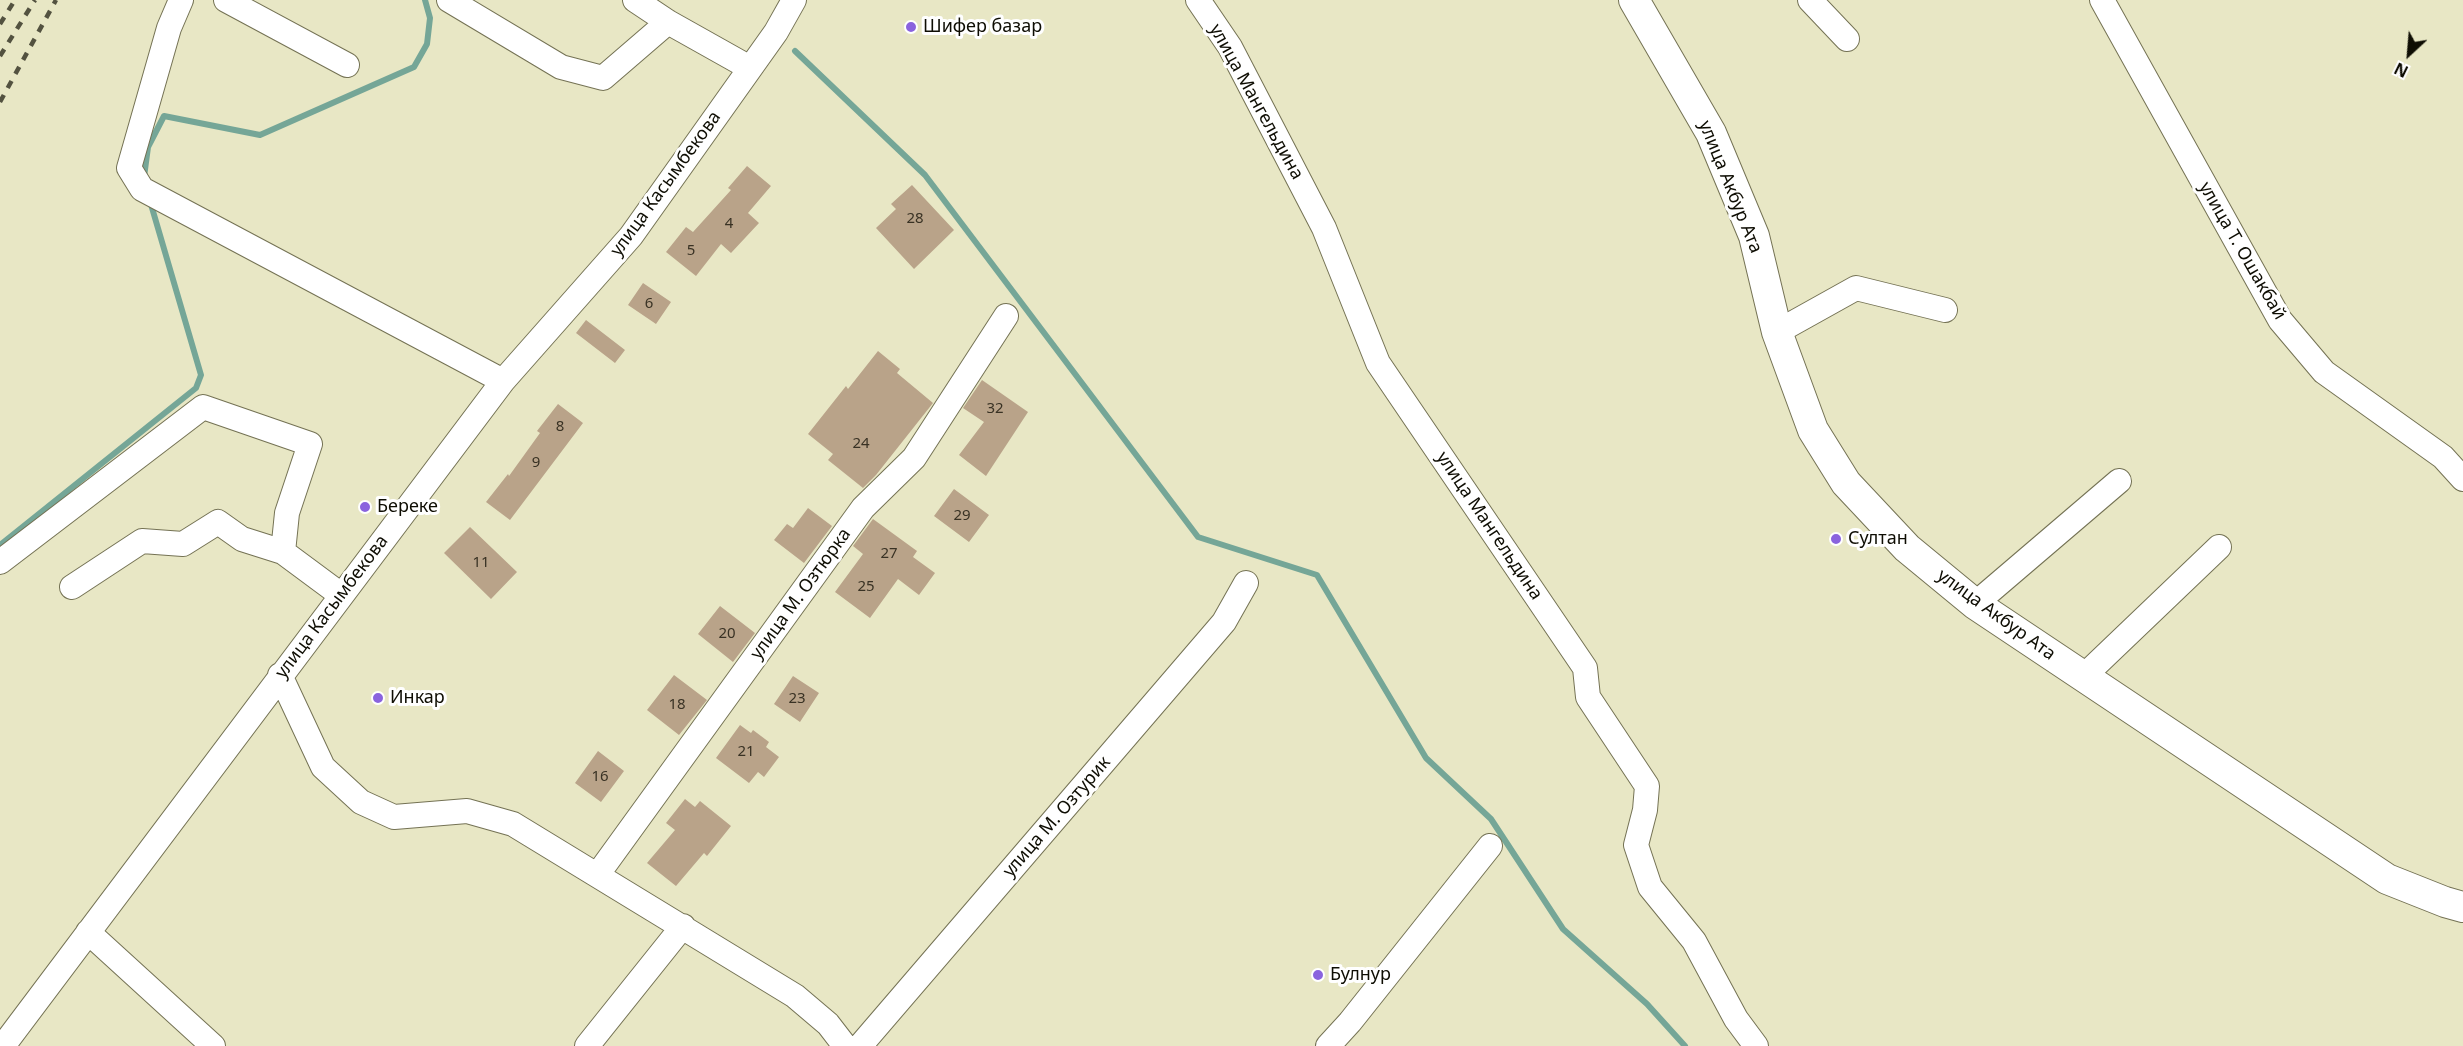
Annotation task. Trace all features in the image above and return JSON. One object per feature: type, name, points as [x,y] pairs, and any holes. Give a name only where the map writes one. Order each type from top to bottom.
[{"type":"main road","name":"улица Акбур Ата","points":[[1634,0],[1711,133],[1754,236],[1777,332],[1813,430],[1846,483],[1907,548],[1975,604],[2387,879],[2445,903],[2463,907]]},
{"type":"street","points":[[181,0],[169,28],[129,168],[142,189],[503,381]]},
{"type":"street","points":[[226,0],[347,65]]},
{"type":"street","points":[[449,0],[561,67],[603,78],[668,22]]},
{"type":"street","points":[[635,0],[668,22],[750,68]]},
{"type":"street","name":"улица Касымбекова","points":[[3,1046],[503,381],[631,236],[750,68],[794,0]]},
{"type":"street","name":"улица Мангельдина","points":[[1198,0],[1230,47],[1324,228],[1378,363],[1585,668],[1588,698],[1647,786],[1645,810],[1636,845],[1650,887],[1694,941],[1736,1019],[1756,1046]]},
{"type":"street","points":[[1810,0],[1846,39]]},
{"type":"street","name":"улица Т. Ошакбай","points":[[2102,0],[2280,320],[2325,372],[2443,457],[2463,479]]},
{"type":"street","points":[[1777,332],[1856,288],[1945,310]]},
{"type":"street","name":"улица М. Озтюрка","points":[[598,874],[863,508],[914,459],[1006,316]]},
{"type":"street","points":[[0,562],[203,407],[310,444],[287,513],[283,552]]},
{"type":"street","points":[[1975,604],[2119,481]]},
{"type":"street","points":[[72,587],[142,541],[183,544],[218,522],[242,539],[283,552],[341,595]]},
{"type":"street","points":[[2083,677],[2219,547]]},
{"type":"street","name":"улица М. Озтурик","points":[[860,1046],[1224,622],[1246,583]]},
{"type":"street","points":[[280,675],[323,767],[362,802],[394,818],[467,811],[513,824],[684,926],[795,996],[828,1024],[845,1046]]},
{"type":"street","points":[[1328,1046],[1490,846]]},
{"type":"street","points":[[587,1046],[684,926]]},
{"type":"street","points":[[88,932],[213,1046]]},
{"type":"building","points":[[747,166],[771,186],[748,213],[759,223],[731,253],[721,244],[696,276],[666,252],[686,227],[693,232],[731,190],[728,188]]},
{"type":"building","points":[[912,185],[954,230],[914,269],[876,228],[896,209],[891,204]]},
{"type":"building","points":[[643,283],[671,302],[656,324],[628,305]]},
{"type":"building","points":[[586,320],[625,350],[615,363],[576,333]]},
{"type":"building","points":[[878,351],[900,369],[897,373],[933,403],[863,488],[828,460],[833,454],[808,434],[846,386],[848,389]]},
{"type":"building","points":[[982,380],[1028,412],[986,476],[959,455],[984,422],[963,408]]},
{"type":"building","points":[[558,404],[583,423],[510,520],[486,502],[508,474],[509,476],[540,433],[537,431]]},
{"type":"building","points":[[954,489],[989,515],[969,542],[934,516]]},
{"type":"building","points":[[808,508],[832,526],[804,563],[774,540],[787,524],[793,528]]},
{"type":"building","points":[[873,519],[917,551],[913,557],[935,573],[919,595],[898,579],[870,618],[835,592],[863,554],[853,546]]},
{"type":"building","points":[[470,527],[517,572],[491,599],[444,553]]},
{"type":"building","points":[[720,606],[755,633],[733,662],[698,634]]},
{"type":"building","points":[[674,675],[707,700],[679,735],[647,710]]},
{"type":"building","points":[[793,676],[819,693],[800,722],[774,704]]},
{"type":"building","points":[[740,725],[751,733],[753,730],[769,742],[766,747],[779,757],[764,777],[758,772],[749,783],[716,758]]},
{"type":"building","points":[[598,751],[624,771],[601,802],[575,783]]},
{"type":"building","points":[[685,799],[695,807],[700,801],[731,826],[707,856],[704,853],[676,886],[647,863],[675,830],[666,823]]},
{"type":"waterway","points":[[144,177],[148,147],[164,116],[260,135],[414,67],[427,44],[430,18],[425,0]]},
{"type":"waterway","points":[[795,51],[925,175],[1198,537],[1317,575],[1426,758],[1491,819],[1563,929],[1647,1004],[1685,1046]]},
{"type":"waterway","points":[[0,545],[196,388],[201,375],[150,201]]},
{"type":"railway","points":[[0,24],[15,0]]},
{"type":"railway","points":[[0,56],[35,0]]},
{"type":"railway","points":[[0,102],[56,0]]},
{"type":"place","name":"Шифер базар","points":[[911,27]]},
{"type":"place","name":"Береке","points":[[365,507]]},
{"type":"place","name":"Султан","points":[[1836,539]]},
{"type":"place","name":"Инкар","points":[[378,698]]},
{"type":"place","name":"Булнур","points":[[1318,975]]}]
